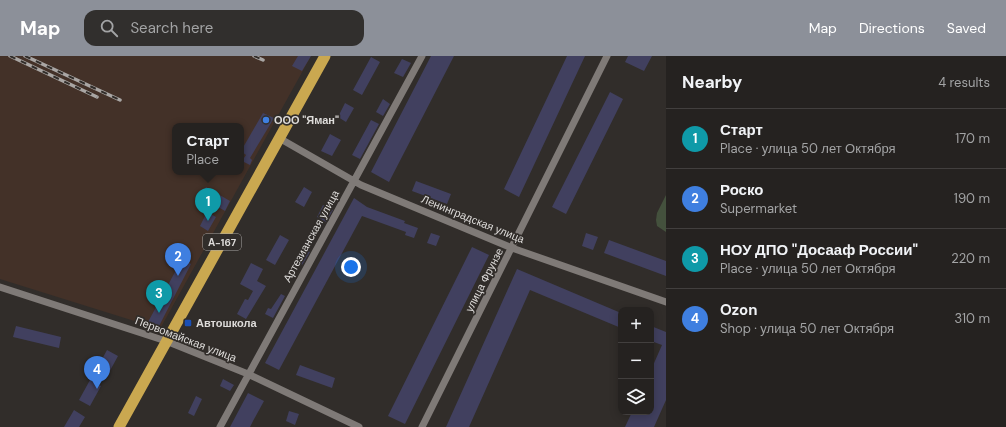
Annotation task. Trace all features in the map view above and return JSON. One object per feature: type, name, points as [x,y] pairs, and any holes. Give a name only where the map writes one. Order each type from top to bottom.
[{"type":"highway","name":"А-167","points":[[119,427],[325,56]]},
{"type":"street","name":"Артезианская улица","points":[[220,427],[422,56]]},
{"type":"street","name":"улица Фрунзе","points":[[422,427],[607,56]]},
{"type":"street","name":"Ленинградская улица","points":[[280,138],[354,181],[512,248],[666,302]]},
{"type":"street","name":"Первомайская улица","points":[[0,287],[166,341],[248,374],[359,427]]},
{"type":"shaded area","points":[[0,56],[311,56],[160,329],[0,279]]},
{"type":"green space","points":[[666,195],[666,232],[657,226],[656,220],[657,213]]},
{"type":"building","points":[[298,56],[311,56],[302,71],[292,66]]},
{"type":"building","points":[[431,56],[454,56],[389,182],[371,172]]},
{"type":"building","points":[[567,56],[585,56],[519,197],[504,189]]},
{"type":"building","points":[[628,56],[652,56],[644,71],[625,62]]},
{"type":"building","points":[[371,57],[380,62],[362,95],[353,90]]},
{"type":"building","points":[[402,59],[411,63],[403,77],[394,73]]},
{"type":"building","points":[[610,92],[623,99],[566,214],[552,207]]},
{"type":"building","points":[[383,99],[390,104],[383,116],[376,112]]},
{"type":"building","points":[[345,103],[354,108],[346,122],[338,117]]},
{"type":"building","points":[[263,113],[274,118],[250,158],[252,160],[250,165],[244,162],[246,155],[244,153],[244,146]]},
{"type":"building","points":[[371,120],[379,124],[360,159],[352,155]]},
{"type":"building","points":[[330,134],[341,140],[332,156],[321,151]]},
{"type":"building","points":[[416,181],[451,194],[447,204],[412,191]]},
{"type":"building","points":[[206,187],[230,201],[225,211],[201,197]]},
{"type":"building","points":[[304,187],[312,192],[304,207],[295,202]]},
{"type":"building","points":[[354,198],[367,207],[405,221],[404,223],[418,228],[414,238],[405,235],[406,232],[362,216],[279,370],[265,363]]},
{"type":"building","points":[[323,205],[333,210],[326,222],[317,217]]},
{"type":"building","points":[[207,212],[216,217],[208,231],[200,226]]},
{"type":"building","points":[[431,233],[440,236],[436,246],[427,243]]},
{"type":"building","points":[[586,233],[598,237],[593,250],[582,246]]},
{"type":"building","points":[[280,235],[289,240],[275,265],[266,260]]},
{"type":"building","points":[[609,240],[666,261],[666,276],[604,253]]},
{"type":"building","points":[[472,247],[489,255],[405,424],[388,416]]},
{"type":"building","points":[[303,248],[310,252],[302,265],[295,261]]},
{"type":"building","points":[[182,259],[191,264],[158,328],[148,322]]},
{"type":"building","points":[[251,263],[263,269],[257,281],[266,286],[246,319],[237,314],[245,299],[248,300],[253,291],[240,284]]},
{"type":"building","points":[[517,269],[618,312],[618,327],[530,290],[469,427],[446,427]]},
{"type":"building","points":[[281,294],[285,296],[273,318],[265,314],[268,308],[271,309]]},
{"type":"building","points":[[16,326],[61,337],[59,348],[13,337]]},
{"type":"building","points":[[654,327],[666,332],[666,400],[654,427],[625,427],[631,415],[654,415],[654,363],[662,345],[654,342]]},
{"type":"building","points":[[107,350],[118,356],[106,378],[95,372]]},
{"type":"building","points":[[300,365],[335,378],[332,388],[296,375]]},
{"type":"building","points":[[223,379],[234,385],[230,391],[220,386]]},
{"type":"building","points":[[90,380],[101,386],[90,406],[79,400]]},
{"type":"building","points":[[248,393],[264,401],[250,427],[230,427]]},
{"type":"building","points":[[196,396],[202,399],[194,416],[188,413]]},
{"type":"building","points":[[74,410],[85,417],[79,427],[64,427]]},
{"type":"building","points":[[289,411],[299,414],[295,425],[286,421]]},
{"type":"railway","points":[[10,56],[97,97]]},
{"type":"railway","points":[[25,56],[120,100]]},
{"type":"railway","points":[[254,56],[263,60]]},
{"type":"place","name":"ООО \"Яман\"","points":[[266,120]]},
{"type":"place","name":"Старт","points":[[208,221]]},
{"type":"place","name":"Роско","points":[[178,276]]},
{"type":"place","name":"НОУ ДПО \"Досааф России\"","points":[[159,313]]},
{"type":"place","name":"Автошкола","points":[[188,323]]},
{"type":"place","name":"Ozon","points":[[97,389]]}]
